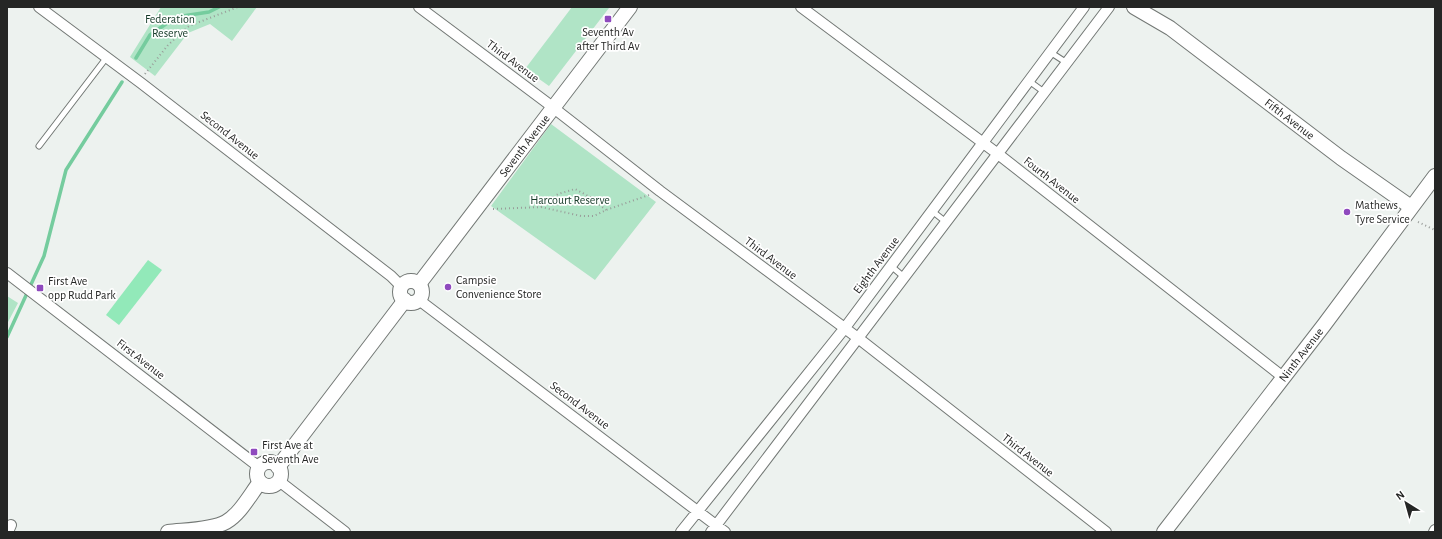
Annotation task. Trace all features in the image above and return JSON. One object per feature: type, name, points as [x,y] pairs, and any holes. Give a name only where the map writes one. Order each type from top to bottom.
[{"type":"main road","name":"Seventh Avenue","points":[[418,284],[630,7]]},
{"type":"main road","name":"Fifth Avenue","points":[[1134,7],[1170,28],[1341,158],[1411,207]]},
{"type":"main road","name":"Fifth Avenue","points":[[1150,7],[1170,28]]},
{"type":"main road","name":"Ninth Avenue","points":[[1164,532],[1435,176]]},
{"type":"main road","points":[[278,467],[403,294],[408,282],[418,284],[422,293],[419,300],[411,303],[403,294]]},
{"type":"main road","points":[[268,462],[278,467],[281,474],[279,481],[270,486],[260,482],[257,475],[259,467],[268,462]]},
{"type":"main road","points":[[168,532],[212,527],[226,522],[236,513],[260,482]]},
{"type":"street","name":"Second Avenue","points":[[39,7],[140,81],[391,276],[403,294]]},
{"type":"street","name":"Third Avenue","points":[[418,7],[553,108],[660,191],[858,338],[1106,532]]},
{"type":"street","name":"Fourth Avenue","points":[[801,7],[998,154],[1283,377]]},
{"type":"street","name":"Eighth Avenue","points":[[681,532],[844,329],[1084,7]]},
{"type":"street","points":[[713,528],[1109,7]]},
{"type":"street","name":"First Avenue","points":[[7,273],[259,467]]},
{"type":"street","name":"Second Avenue","points":[[419,300],[698,511],[713,528],[725,532]]},
{"type":"street","points":[[279,481],[344,532]]},
{"type":"lane","points":[[1050,52],[1067,63]]},
{"type":"lane","points":[[39,146],[107,57]]},
{"type":"lane","points":[[1029,81],[1044,92]]},
{"type":"lane","points":[[932,211],[946,222]]},
{"type":"lane","points":[[891,266],[904,277]]},
{"type":"path","points":[[140,81],[168,45],[188,26],[238,7]]},
{"type":"path","points":[[542,207],[558,194],[575,189],[590,197],[606,210]]},
{"type":"path","points":[[493,209],[542,207],[581,216],[594,216],[606,210],[660,191]]},
{"type":"path","points":[[1418,222],[1435,230]]},
{"type":"green space","name":"Federation Reserve","points":[[161,7],[257,7],[232,41],[210,24],[188,33],[155,76],[130,57]]},
{"type":"green space","points":[[572,7],[609,8],[549,86],[525,69]]},
{"type":"green space","name":"Harcourt Reserve","points":[[551,124],[656,202],[595,280],[491,206]]},
{"type":"green space","points":[[7,296],[18,303],[7,324]]},
{"type":"building","points":[[148,260],[162,270],[119,325],[106,315]]},
{"type":"waterway","points":[[136,58],[150,35],[176,17],[209,12],[219,7]]},
{"type":"waterway","points":[[7,337],[44,256],[66,170],[122,82]]},
{"type":"place","name":"Seventh Av after Third Av","points":[[608,19]]},
{"type":"place","name":"Mathews Tyre Service","points":[[1347,212]]},
{"type":"place","name":"Campsie Convenience Store","points":[[448,287]]},
{"type":"place","name":"First Ave opp Rudd Park","points":[[40,288]]},
{"type":"place","name":"First Ave at Seventh Ave","points":[[254,452]]}]
